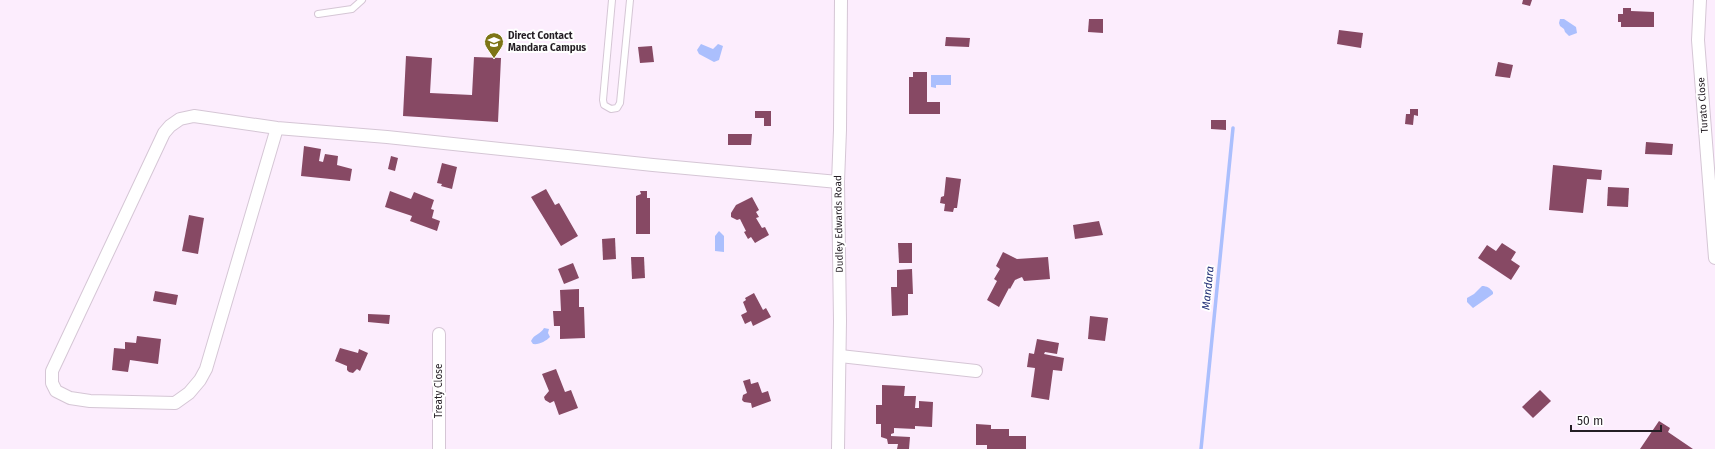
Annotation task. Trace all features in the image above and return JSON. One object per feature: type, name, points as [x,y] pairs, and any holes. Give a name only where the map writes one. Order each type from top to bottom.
[{"type":"street","name":"Dudley Edwards Road","points":[[838,449],[840,356],[838,182],[841,0]]},
{"type":"street","name":"Turato Close","points":[[1700,0],[1698,40],[1715,258]]},
{"type":"street","points":[[277,128],[206,369],[200,380],[189,393],[175,403],[90,401],[70,398],[56,391],[52,383],[52,371],[164,133],[170,126],[180,120],[194,116],[277,128],[387,137],[653,165],[838,182]]},
{"type":"street","name":"Treaty Close","points":[[439,334],[439,449]]},
{"type":"street","points":[[840,356],[976,371]]},
{"type":"lane","points":[[318,14],[352,9],[362,0]]},
{"type":"lane","points":[[612,0],[603,100],[604,105],[612,109],[617,108],[620,103],[630,0]]},
{"type":"water","points":[[1560,19],[1564,19],[1576,27],[1577,33],[1569,36],[1560,26]]},
{"type":"water","points":[[701,44],[713,49],[718,44],[723,46],[719,60],[714,62],[699,54],[697,50]]},
{"type":"water","points":[[931,75],[951,75],[951,85],[936,85],[936,88],[931,87]]},
{"type":"water","points":[[719,231],[724,236],[724,252],[715,251],[715,236]]},
{"type":"water","points":[[1482,286],[1490,288],[1493,294],[1473,308],[1467,302],[1467,298],[1474,294]]},
{"type":"water","points":[[544,328],[549,329],[548,333],[550,337],[538,344],[533,344],[531,341],[532,339]]},
{"type":"building","points":[[1523,0],[1532,0],[1530,6],[1522,4]]},
{"type":"building","points":[[1623,8],[1631,8],[1631,11],[1654,12],[1654,27],[1621,27],[1621,22],[1618,22],[1618,14],[1623,14]]},
{"type":"building","points":[[1089,19],[1103,19],[1103,33],[1088,32]]},
{"type":"building","points":[[1339,30],[1363,33],[1361,48],[1337,44]]},
{"type":"building","points":[[946,37],[970,38],[969,47],[945,46]]},
{"type":"building","points":[[652,46],[654,62],[640,63],[638,47]]},
{"type":"building","points":[[406,56],[432,58],[430,93],[472,95],[474,57],[501,58],[498,122],[403,116]]},
{"type":"building","points":[[1498,62],[1513,65],[1510,78],[1495,76]]},
{"type":"building","points":[[913,72],[927,72],[927,102],[940,102],[940,114],[909,114],[909,77],[913,77]]},
{"type":"building","points":[[1410,109],[1418,109],[1418,116],[1414,115],[1413,125],[1405,124],[1406,114],[1410,114]]},
{"type":"building","points":[[755,111],[771,111],[771,126],[764,126],[764,118],[755,118]]},
{"type":"building","points":[[1211,120],[1226,120],[1226,130],[1211,129]]},
{"type":"building","points":[[728,134],[752,134],[751,145],[728,145]]},
{"type":"building","points":[[1646,142],[1673,144],[1672,155],[1645,154]]},
{"type":"building","points":[[304,146],[321,149],[319,161],[323,162],[325,154],[338,156],[337,165],[352,169],[350,181],[301,176]]},
{"type":"building","points":[[391,156],[398,158],[395,171],[388,169]]},
{"type":"building","points":[[442,163],[457,167],[452,189],[441,186],[442,184],[437,183]]},
{"type":"building","points":[[1553,165],[1602,170],[1601,180],[1587,179],[1583,213],[1549,210]]},
{"type":"building","points":[[946,177],[961,179],[957,208],[954,208],[953,212],[944,211],[945,204],[940,203],[941,197],[944,196]]},
{"type":"building","points":[[1608,187],[1629,188],[1628,207],[1607,206]]},
{"type":"building","points":[[546,189],[555,205],[559,203],[578,236],[561,246],[531,197]]},
{"type":"building","points":[[390,191],[411,199],[414,192],[434,200],[431,209],[434,210],[432,218],[440,221],[437,231],[410,221],[412,216],[385,207]]},
{"type":"building","points":[[640,191],[647,191],[647,198],[650,198],[650,234],[636,234],[636,196],[641,194]]},
{"type":"building","points":[[752,197],[759,210],[756,212],[759,217],[756,218],[762,228],[765,227],[769,235],[755,243],[751,237],[748,239],[740,219],[737,220],[731,217],[731,213],[736,205]]},
{"type":"building","points":[[189,215],[204,218],[198,254],[182,251]]},
{"type":"building","points":[[1099,221],[1103,235],[1075,239],[1073,225]]},
{"type":"building","points":[[615,238],[616,259],[603,260],[602,239]]},
{"type":"building","points":[[898,243],[912,243],[912,263],[899,263]]},
{"type":"building","points":[[1502,243],[1516,252],[1511,260],[1520,266],[1511,280],[1478,258],[1487,245],[1496,251]]},
{"type":"building","points":[[1003,252],[1017,259],[1048,257],[1050,279],[1024,281],[1022,277],[1015,280],[999,307],[987,300],[997,281],[994,279],[1000,269],[996,266]]},
{"type":"building","points":[[631,257],[644,257],[645,278],[632,279]]},
{"type":"building","points":[[573,263],[579,278],[564,284],[558,269]]},
{"type":"building","points":[[912,269],[913,294],[908,294],[908,315],[892,316],[891,287],[897,287],[897,270]]},
{"type":"building","points":[[579,289],[579,307],[584,307],[585,338],[560,339],[560,326],[554,326],[553,311],[561,311],[560,290]]},
{"type":"building","points":[[155,291],[178,295],[176,305],[153,301]]},
{"type":"building","points":[[754,293],[763,310],[766,308],[771,317],[753,326],[751,321],[745,324],[741,315],[747,312],[743,302],[746,300],[745,298]]},
{"type":"building","points":[[368,314],[390,315],[389,324],[368,322]]},
{"type":"building","points":[[1090,316],[1108,318],[1105,341],[1088,339]]},
{"type":"building","points":[[137,336],[161,339],[158,364],[130,360],[128,372],[112,370],[114,348],[125,349],[125,342],[136,343]]},
{"type":"building","points":[[1037,339],[1059,343],[1057,354],[1045,352],[1044,354],[1064,358],[1062,371],[1053,370],[1049,400],[1031,397],[1035,368],[1027,367],[1029,353],[1034,354]]},
{"type":"building","points":[[340,348],[358,353],[359,349],[368,353],[360,371],[357,369],[353,373],[349,372],[347,370],[347,366],[335,361]]},
{"type":"building","points":[[556,369],[565,392],[571,390],[578,408],[559,415],[554,401],[550,403],[545,400],[544,397],[549,391],[542,374]]},
{"type":"building","points":[[750,379],[751,384],[758,382],[762,393],[768,391],[771,401],[752,408],[751,403],[744,402],[742,400],[743,395],[747,393],[743,381]]},
{"type":"building","points":[[882,385],[905,386],[904,396],[916,396],[915,408],[919,408],[919,401],[933,402],[932,427],[915,426],[915,429],[894,428],[894,433],[891,434],[891,436],[910,437],[909,449],[897,449],[898,444],[888,444],[887,439],[881,437],[881,424],[876,424],[876,405],[882,405]]},
{"type":"building","points":[[1540,390],[1551,401],[1533,418],[1522,407]]},
{"type":"building","points":[[1659,421],[1670,428],[1668,432],[1693,449],[1640,449]]},
{"type":"building","points":[[976,424],[991,425],[991,429],[1009,429],[1009,436],[1026,436],[1026,449],[987,449],[987,445],[976,445]]},
{"type":"waterway","name":"Mandara","points":[[1201,449],[1233,128]]},
{"type":"place","name":"Direct Contact Mandara Campus","points":[[494,59]]}]
